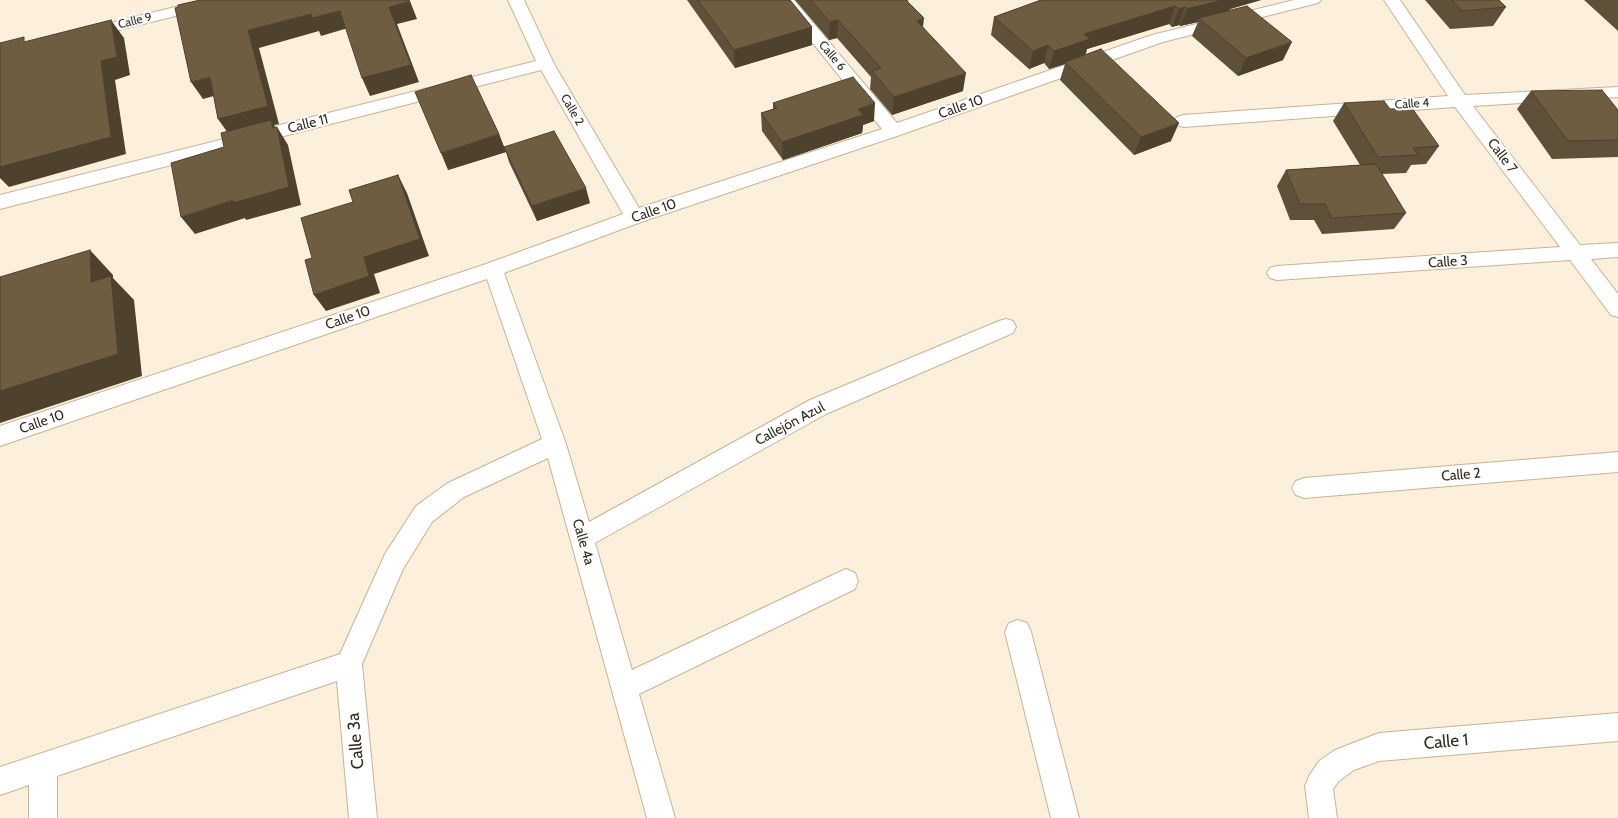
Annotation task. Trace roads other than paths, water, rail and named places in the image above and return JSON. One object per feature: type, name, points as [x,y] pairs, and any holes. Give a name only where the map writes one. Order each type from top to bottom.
[{"type":"street","name":"Calle 9","points":[[69,37],[223,0]]},
{"type":"street","name":"Calle 2","points":[[516,0],[546,64],[634,217]]},
{"type":"street","name":"Calle 6","points":[[786,0],[894,131]]},
{"type":"street","name":"Calle 10","points":[[0,436],[493,269],[634,217],[894,131],[1158,38],[1313,0]]},
{"type":"street","name":"Calle 7","points":[[1392,0],[1460,101],[1618,309]]},
{"type":"street","name":"Calle 11","points":[[0,202],[546,64]]},
{"type":"street","name":"Calle 4","points":[[1183,121],[1460,101],[1618,92]]},
{"type":"street","name":"Calle 3","points":[[1277,273],[1618,250]]},
{"type":"street","name":"Calle 4a","points":[[493,269],[555,444],[661,818]]},
{"type":"street","name":"Callejón Azul","points":[[582,538],[818,407],[1006,327]]},
{"type":"street","points":[[0,781],[349,664],[394,562],[424,514],[456,490],[555,444]]},
{"type":"street","name":"Calle 2","points":[[1304,488],[1618,462]]},
{"type":"street","points":[[624,688],[846,581]]},
{"type":"street","points":[[1018,632],[1065,818]]},
{"type":"street","name":"Calle 3a","points":[[349,664],[363,818]]},
{"type":"street","name":"Calle 1","points":[[1323,818],[1319,786],[1329,771],[1345,760],[1379,748],[1618,728]]},
{"type":"street","points":[[43,766],[43,818]]}]
